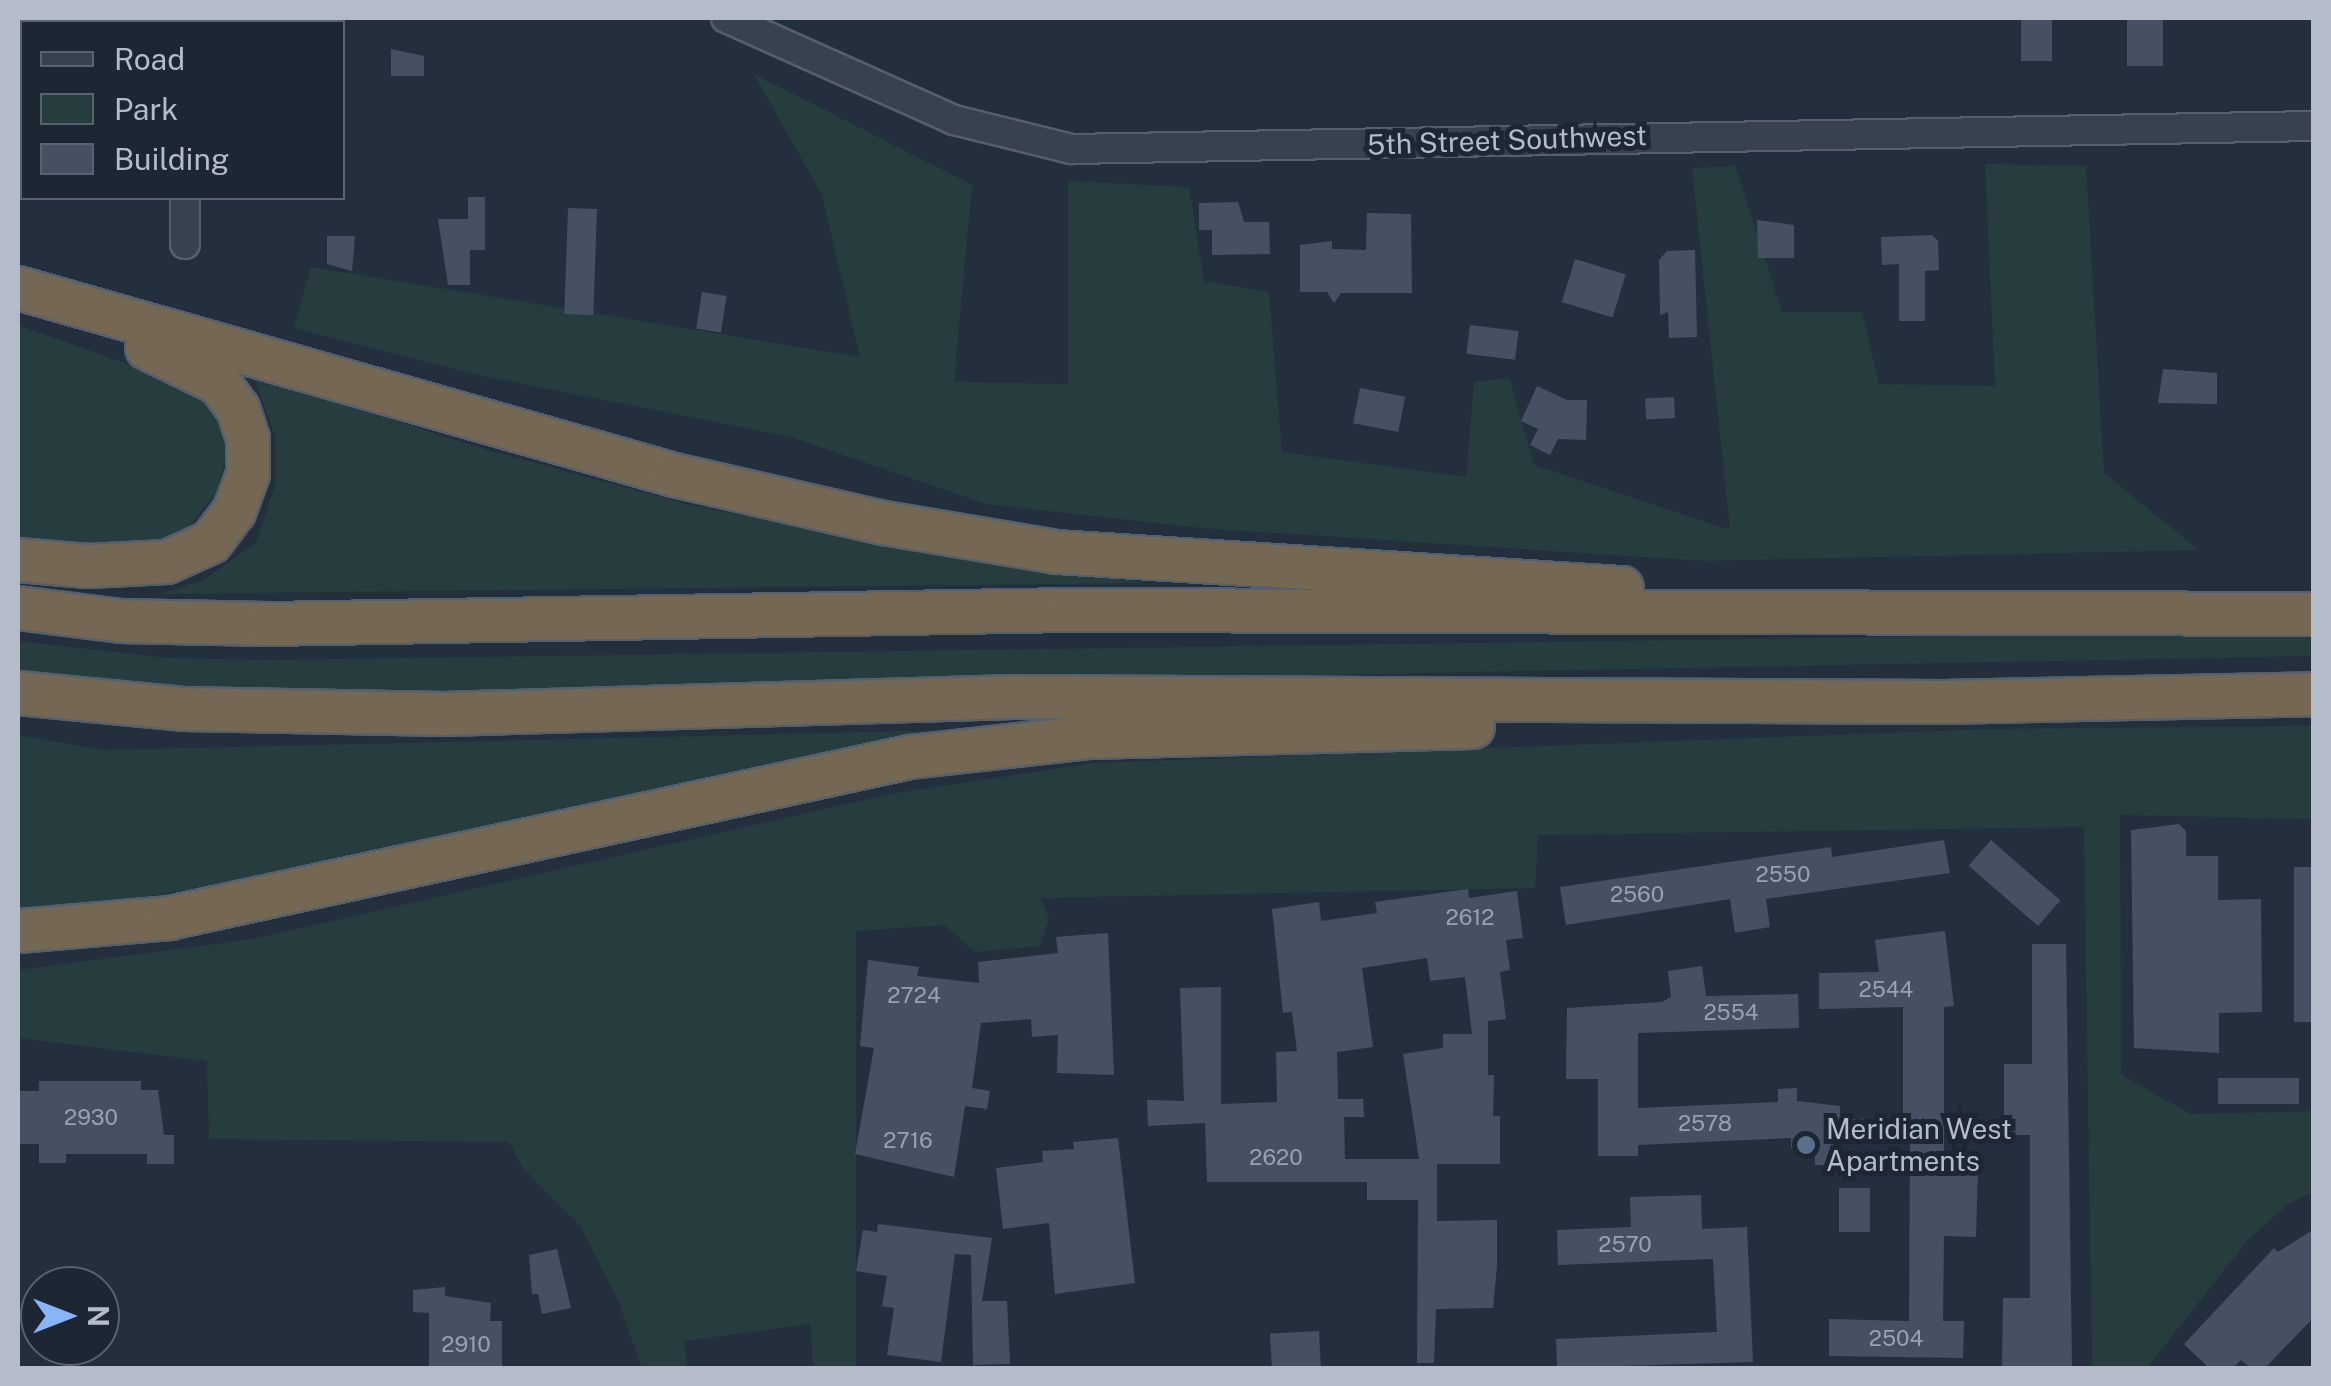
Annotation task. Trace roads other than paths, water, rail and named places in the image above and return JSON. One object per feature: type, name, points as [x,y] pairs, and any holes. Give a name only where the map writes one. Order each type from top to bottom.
[{"type":"highway","points":[[18,288],[655,470],[884,523],[1058,552],[1510,578],[1940,615]]},
{"type":"highway","points":[[18,309],[170,355],[219,383],[248,439],[241,498],[200,550],[167,562],[116,566],[18,560]]},
{"type":"highway","points":[[18,608],[121,621],[268,624],[1071,610],[2314,614]]},
{"type":"highway","points":[[18,693],[185,709],[444,714],[1013,697],[1943,702],[2314,694]]},
{"type":"highway","points":[[18,932],[169,918],[910,757],[1088,737],[1498,726],[1943,702]]},
{"type":"street","name":"5th Street Southwest","points":[[726,18],[954,120],[1071,149],[2314,126]]},
{"type":"street","points":[[185,200],[185,244]]},
{"type":"place","name":"Meridian West Apartments","points":[[1806,1145]]}]
